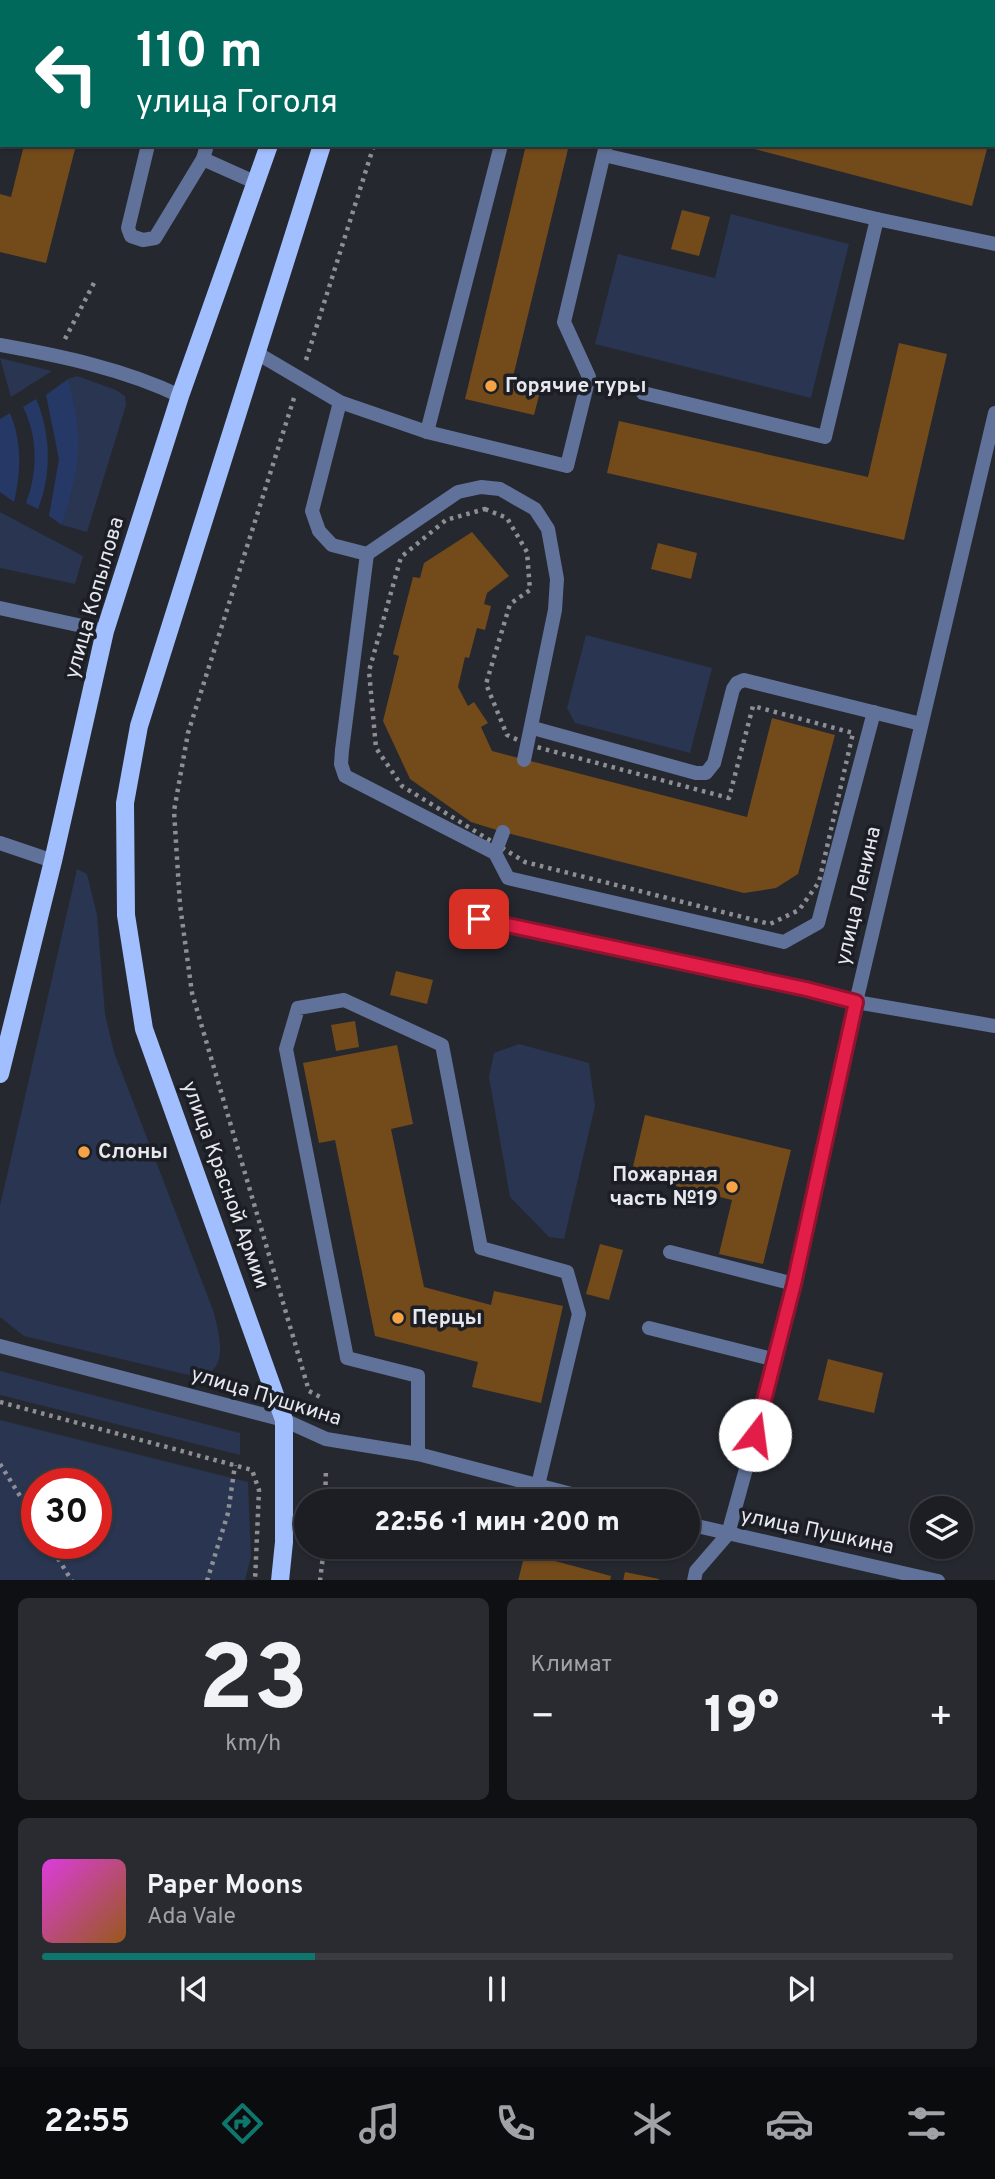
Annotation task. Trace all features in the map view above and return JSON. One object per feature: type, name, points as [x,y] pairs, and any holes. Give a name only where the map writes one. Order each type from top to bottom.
[{"type":"main road","name":"улица Копылова","points":[[0,1074],[53,861],[105,631],[180,396],[268,147]]},
{"type":"main road","points":[[255,352],[321,147]]},
{"type":"main road","name":"улица Красной Армии","points":[[255,352],[139,726],[125,803],[126,915],[144,1029],[284,1420],[284,1542],[280,1580]]},
{"type":"street","points":[[148,147],[128,228],[131,236],[143,240],[155,238],[205,152],[257,183]]},
{"type":"street","points":[[427,432],[500,147]]},
{"type":"street","points":[[255,352],[340,402],[427,432],[567,466],[589,377],[564,322],[605,150],[877,219],[995,243]]},
{"type":"street","points":[[643,393],[825,436],[877,219]]},
{"type":"street","points":[[0,345],[57,355],[151,382],[180,396]]},
{"type":"street","points":[[340,402],[312,511],[318,531],[332,545],[368,554]]},
{"type":"street","name":"улица Ленина","points":[[694,1580],[696,1571],[728,1534],[776,1360],[856,1002],[995,413]]},
{"type":"street","points":[[524,760],[533,728],[555,610],[557,579],[548,528],[536,509],[500,489],[481,487],[458,492],[368,554],[341,764],[345,776],[495,853],[509,878],[784,942],[818,923],[874,712]]},
{"type":"street","points":[[0,608],[105,631]]},
{"type":"street","points":[[533,728],[696,773],[706,772],[714,763],[733,689],[737,683],[744,680],[921,724]]},
{"type":"street","points":[[495,853],[503,832]]},
{"type":"street","points":[[0,843],[53,861]]},
{"type":"street","points":[[479,919],[856,1002],[995,1027]]},
{"type":"street","points":[[418,1454],[418,1376],[347,1357],[286,1049],[298,1008],[344,1000],[442,1045],[481,1248],[567,1272],[579,1314],[538,1485]]},
{"type":"street","points":[[670,1252],[794,1284]]},
{"type":"street","points":[[649,1328],[776,1360]]},
{"type":"street","name":"улица Пушкина","points":[[0,1346],[284,1420],[326,1439],[418,1454],[553,1489]]},
{"type":"street","name":"улица Пушкина","points":[[700,1527],[938,1580]]},
{"type":"path","points":[[324,1399],[309,1391],[192,993],[180,905],[174,811],[188,733],[373,147]]},
{"type":"path","points":[[69,330],[95,281]]},
{"type":"path","points":[[0,1402],[252,1470],[259,1490],[255,1580]]},
{"type":"path","points":[[0,1464],[21,1497]]},
{"type":"path","points":[[206,1580],[228,1513],[235,1465]]},
{"type":"path","points":[[325,1489],[326,1469]]},
{"type":"path","points":[[59,1559],[72,1580]]},
{"type":"path","points":[[320,1580],[323,1559]]},
{"type":"shaded area","points":[[731,214],[849,244],[811,398],[595,344],[618,254],[715,278]]},
{"type":"shaded area","points":[[0,358],[52,371],[11,397]]},
{"type":"shaded area","points":[[77,376],[116,390],[125,396],[126,405],[87,532],[62,525],[78,453],[77,419],[68,379]]},
{"type":"shaded area","points":[[68,379],[77,419],[78,452],[73,486],[62,525],[49,516],[59,459],[46,395]]},
{"type":"shaded area","points":[[36,399],[45,426],[48,454],[46,482],[38,509],[26,503],[33,479],[35,455],[28,418],[23,407]]},
{"type":"shaded area","points":[[10,413],[17,435],[19,457],[14,502],[0,492],[0,419]]},
{"type":"shaded area","points":[[0,512],[83,556],[75,584],[0,568]]},
{"type":"shaded area","points":[[586,635],[712,668],[690,753],[575,723],[567,708]]},
{"type":"shaded area","points":[[77,869],[87,874],[97,915],[105,1014],[114,1052],[213,1310],[219,1333],[220,1356],[216,1366],[210,1372],[199,1375],[184,1374],[24,1336],[0,1317],[0,1206]]},
{"type":"shaded area","points":[[519,1044],[589,1063],[595,1106],[564,1239],[549,1237],[510,1197],[489,1077],[494,1053]]},
{"type":"shaded area","points":[[0,1371],[240,1433],[240,1455],[0,1395]]},
{"type":"shaded area","points":[[0,1420],[248,1482],[251,1557],[245,1580],[0,1580]]},
{"type":"building","points":[[24,147],[75,147],[46,263],[0,252],[0,194],[11,197]]},
{"type":"building","points":[[526,147],[569,147],[513,377],[542,384],[534,415],[465,399]]},
{"type":"building","points":[[747,147],[987,147],[972,206]]},
{"type":"building","points":[[682,210],[710,217],[699,256],[671,249]]},
{"type":"building","points":[[899,343],[947,354],[904,540],[607,473],[619,421],[868,477]]},
{"type":"building","points":[[472,532],[509,576],[487,593],[484,604],[491,606],[485,630],[477,628],[469,658],[465,657],[458,687],[468,706],[474,702],[488,723],[481,727],[492,751],[747,817],[772,718],[835,735],[798,874],[776,888],[744,893],[471,822],[410,779],[383,721],[399,656],[393,654],[413,577],[420,578],[424,563]]},
{"type":"building","points":[[658,543],[697,553],[691,579],[651,569]]},
{"type":"building","points":[[396,971],[433,980],[427,1004],[390,995]]},
{"type":"building","points":[[355,1021],[359,1047],[336,1051],[331,1025]]},
{"type":"building","points":[[397,1045],[413,1124],[391,1129],[424,1287],[491,1305],[494,1291],[563,1306],[541,1403],[472,1387],[478,1362],[375,1336],[335,1140],[319,1143],[303,1063]]},
{"type":"building","name":"Пожарная часть №19","points":[[645,1115],[791,1150],[763,1264],[719,1254],[732,1200],[631,1175]]},
{"type":"building","points":[[600,1244],[623,1250],[609,1300],[586,1294]]},
{"type":"building","points":[[828,1359],[883,1373],[874,1413],[818,1400]]},
{"type":"building","points":[[524,1559],[547,1559],[611,1576],[610,1580],[518,1580]]},
{"type":"building","points":[[625,1572],[659,1579],[659,1580],[623,1580]]},
{"type":"place","name":"Горячие туры","points":[[491,386]]},
{"type":"place","name":"Слоны","points":[[84,1152]]},
{"type":"place","name":"Пожарная часть №19","points":[[732,1187]]},
{"type":"place","name":"Перцы","points":[[398,1318]]},
{"type":"route","points":[[479,919],[856,1002],[794,1284],[755,1435]]}]
